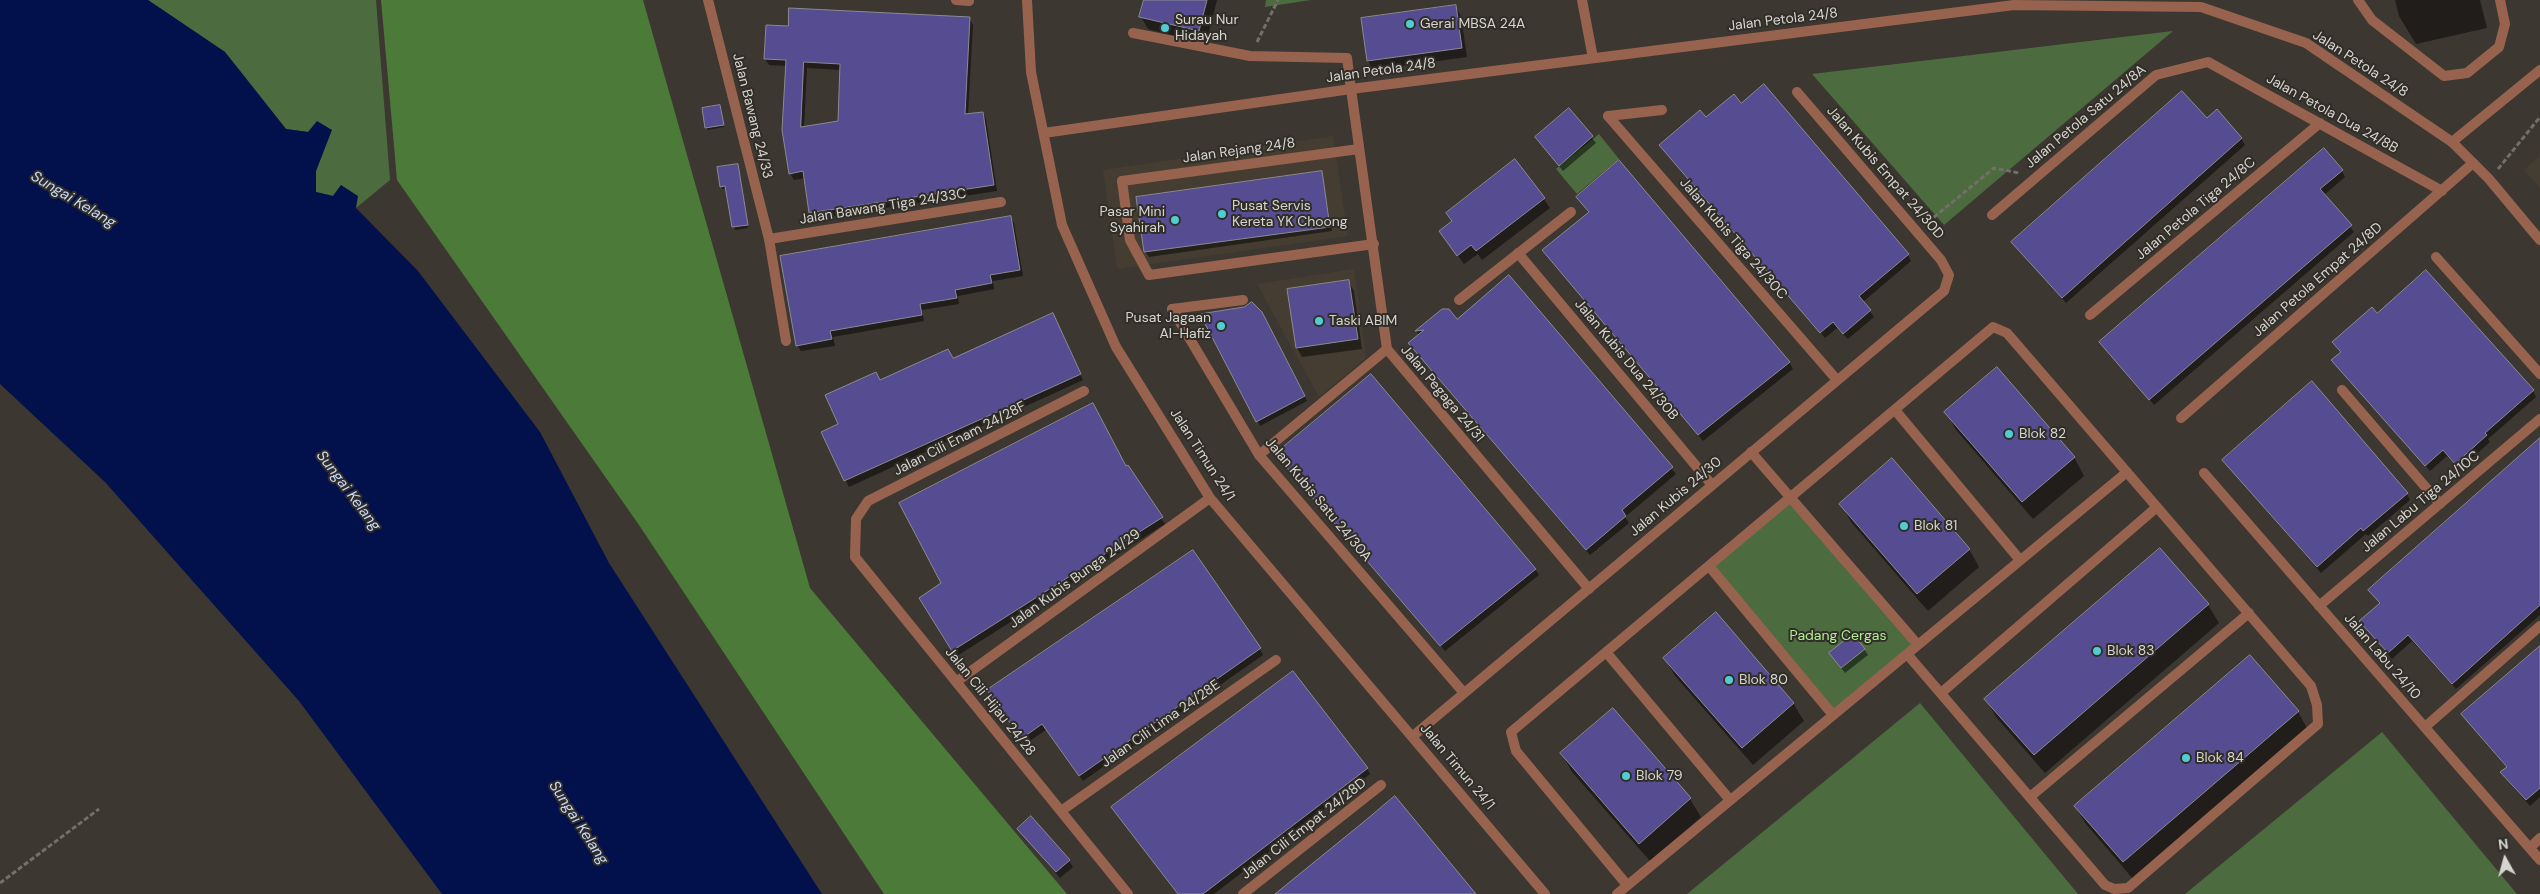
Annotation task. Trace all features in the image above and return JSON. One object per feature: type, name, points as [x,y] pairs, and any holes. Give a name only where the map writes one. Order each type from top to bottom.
[{"type":"street","name":"Jalan Bawang 24/33","points":[[708,0],[769,239],[786,341]]},
{"type":"street","points":[[956,0],[969,1]]},
{"type":"street","name":"Jalan Timun 24/1","points":[[1027,0],[1031,72],[1062,225],[1116,347],[1210,498],[1545,894]]},
{"type":"street","points":[[1582,0],[1594,58]]},
{"type":"street","points":[[2358,0],[2372,20],[2444,76],[2467,73],[2499,48],[2505,24],[2500,0]]},
{"type":"street","name":"Jalan Petola 24/8","points":[[1044,133],[1351,89],[2013,3],[2201,7],[2306,43],[2452,142],[2489,179],[2540,240]]},
{"type":"street","points":[[1133,33],[1250,56]]},
{"type":"street","name":"Jalan Pegaga 24/31","points":[[1250,56],[1347,58],[1374,244],[1387,350],[1589,588]]},
{"type":"street","name":"Jalan Petola Dua 24/8B","points":[[2208,62],[2442,191]]},
{"type":"street","name":"Jalan Petola Satu 24/8A","points":[[1992,215],[2156,74],[2208,62]]},
{"type":"street","points":[[2452,142],[2540,70]]},
{"type":"street","name":"Jalan Kubis Empat 24/30D","points":[[1797,92],[1941,260],[1949,275]]},
{"type":"street","name":"Jalan Kubis Tiga 24/30C","points":[[1662,110],[1608,116],[1837,380]]},
{"type":"street","name":"Jalan Petola Tiga 24/8C","points":[[2090,315],[2320,123]]},
{"type":"street","name":"Jalan Rejang 24/8","points":[[1359,149],[1122,181],[1130,240],[1149,275],[1374,244]]},
{"type":"street","name":"Jalan Petola Empat 24/8D","points":[[2181,418],[2473,163]]},
{"type":"street","name":"Jalan Bawang Tiga 24/33C","points":[[769,239],[1001,202]]},
{"type":"street","points":[[1459,300],[1571,212]]},
{"type":"street","name":"Jalan Kubis Dua 24/30B","points":[[1518,253],[1712,485]]},
{"type":"street","points":[[2436,257],[2540,374]]},
{"type":"street","name":"Jalan Kubis 24/30","points":[[1412,736],[1944,291],[1949,275]]},
{"type":"street","name":"Jalan Kubis Satu 24/30A","points":[[1243,300],[1172,309],[1259,455],[1464,693]]},
{"type":"street","points":[[1627,885],[1516,751],[1511,732],[1993,327],[2007,333],[2312,686],[2317,705],[2318,724],[2128,888],[2114,889],[2105,885],[1907,654]]},
{"type":"street","points":[[1259,455],[1387,350]]},
{"type":"street","points":[[2342,390],[2440,504]]},
{"type":"street","name":"Jalan Cili Enam 24/28F","points":[[856,519],[868,501],[1084,391]]},
{"type":"street","points":[[1895,410],[2020,560]]},
{"type":"street","name":"Jalan Labu Tiga 24/10C","points":[[2319,606],[2540,419]]},
{"type":"street","points":[[1751,452],[1918,645]]},
{"type":"street","points":[[1617,894],[2127,472]]},
{"type":"street","name":"Jalan Labu 24/10","points":[[2204,473],[2540,860]]},
{"type":"street","name":"Jalan Kubis Bunga 24/29","points":[[956,682],[1210,498]]},
{"type":"street","points":[[1940,693],[2157,507]]},
{"type":"street","name":"Jalan Cili Hijau 24/28","points":[[856,519],[855,558],[1128,894]]},
{"type":"street","points":[[1709,566],[1833,715]]},
{"type":"street","points":[[2030,797],[2249,613]]},
{"type":"street","points":[[2425,727],[2540,626]]},
{"type":"street","points":[[1606,652],[1730,800]]},
{"type":"street","name":"Jalan Cili Lima 24/28E","points":[[1061,812],[1276,660]]},
{"type":"street","name":"Jalan Cili Empat 24/28D","points":[[1243,894],[1381,785]]},
{"type":"street","points":[[2530,848],[2540,838]]},
{"type":"path","points":[[1250,56],[1278,0]]},
{"type":"path","points":[[2489,179],[2540,117]]},
{"type":"path","points":[[1916,231],[1994,168],[2037,176]]},
{"type":"path","points":[[0,883],[99,809]]},
{"type":"shaded area","points":[[1333,136],[1348,236],[1117,269],[1103,170]]},
{"type":"shaded area","points":[[2540,156],[2540,188],[2524,170]]},
{"type":"shaded area","name":"Taski ABIM","points":[[1354,269],[1366,358],[1319,397],[1257,284]]},
{"type":"green space","points":[[148,0],[376,0],[390,180],[356,208],[341,185],[333,196],[316,192],[316,171],[331,130],[308,132],[286,129],[225,52]]},
{"type":"green space","points":[[381,0],[643,0],[810,588],[1067,894],[884,894],[639,525],[397,180]]},
{"type":"green space","points":[[1266,0],[1311,0],[1265,7]]},
{"type":"green space","points":[[2173,31],[1944,225],[1812,74]]},
{"type":"green space","points":[[1599,134],[1619,159],[1577,194],[1556,169]]},
{"type":"green space","name":"Padang Cergas","points":[[1790,498],[1918,645],[1833,715],[1709,566]]},
{"type":"green space","points":[[1920,703],[2078,894],[1687,894]]},
{"type":"green space","points":[[2382,732],[2517,894],[2185,894]]},
{"type":"water","name":"Sungai Kelang","points":[[0,0],[148,0],[225,52],[286,129],[308,132],[317,121],[332,130],[316,171],[316,192],[333,196],[341,185],[358,196],[356,208],[418,271],[540,432],[609,563],[822,894],[442,894],[299,701],[105,482],[0,384]]},
{"type":"building","points":[[1144,0],[1207,0],[1199,31],[1139,17]]},
{"type":"building","points":[[1456,5],[1462,48],[1367,61],[1361,18]]},
{"type":"building","points":[[789,8],[970,17],[965,114],[983,112],[994,185],[809,213],[803,171],[789,174],[782,130],[786,60],[764,59],[766,25],[788,26]],"holes":[[[804,62],[840,64],[838,121],[801,127]]]},
{"type":"building","points":[[1764,84],[1909,254],[1859,296],[1871,310],[1843,334],[1833,322],[1820,333],[1659,145],[1700,110],[1706,117],[1734,94],[1741,103]]},
{"type":"building","points":[[2182,91],[2207,118],[2217,109],[2242,138],[2062,298],[2011,242]]},
{"type":"building","points":[[720,105],[724,125],[705,128],[702,108]]},
{"type":"building","points":[[1569,108],[1593,136],[1559,166],[1535,137]]},
{"type":"building","points":[[2324,148],[2343,170],[2320,189],[2352,225],[2149,400],[2099,342]]},
{"type":"building","points":[[1515,159],[1545,198],[1476,251],[1471,245],[1457,256],[1439,231],[1452,221],[1446,213]]},
{"type":"building","points":[[1619,160],[1790,362],[1698,435],[1542,250],[1589,212],[1576,197]]},
{"type":"building","points":[[738,164],[748,225],[732,227],[725,186],[720,187],[717,167]]},
{"type":"building","points":[[1322,171],[1330,227],[1144,252],[1136,197]]},
{"type":"building","points":[[1011,216],[1020,270],[990,275],[992,283],[955,290],[957,298],[920,304],[922,315],[830,331],[832,339],[796,346],[780,256]]},
{"type":"building","points":[[2426,270],[2534,390],[2485,433],[2487,435],[2455,464],[2443,450],[2425,466],[2331,360],[2341,352],[2332,342],[2372,307],[2377,313]]},
{"type":"building","points":[[1509,275],[1673,467],[1622,510],[1626,516],[1586,550],[1408,343],[1424,330],[1415,331],[1442,309],[1449,309],[1457,319]]},
{"type":"building","points":[[1349,280],[1358,339],[1296,348],[1287,289]]},
{"type":"building","points":[[1252,302],[1262,312],[1305,396],[1256,422],[1200,314],[1244,307]]},
{"type":"building","points":[[1053,313],[1081,374],[844,481],[821,432],[838,424],[825,395],[876,372],[880,380],[948,349],[953,358]]},
{"type":"building","name":"Blok 82","points":[[1997,367],[2075,457],[2022,502],[1944,412]]},
{"type":"building","points":[[1371,374],[1536,569],[1440,646],[1275,454]]},
{"type":"building","points":[[2312,381],[2408,493],[2363,531],[2361,528],[2317,567],[2222,460]]},
{"type":"building","points":[[1093,403],[1126,466],[1128,465],[1163,517],[952,651],[919,598],[941,583],[899,503]]},
{"type":"building","points":[[2540,438],[2540,605],[2452,684],[2408,635],[2388,653],[2359,621],[2380,603],[2368,590]]},
{"type":"building","name":"Blok 81","points":[[1892,458],[1970,549],[1917,594],[1839,504]]},
{"type":"building","name":"Blok 83","points":[[2160,548],[2209,604],[2034,755],[1984,699]]},
{"type":"building","points":[[1193,550],[1261,648],[1079,776],[1042,724],[1021,739],[987,690]]},
{"type":"building","name":"Blok 80","points":[[1716,612],[1794,703],[1742,748],[1663,658]]},
{"type":"building","points":[[1853,634],[1865,649],[1841,668],[1829,653]]},
{"type":"building","points":[[2540,646],[2540,788],[2526,800],[2500,772],[2507,767],[2461,714]]},
{"type":"building","name":"Blok 84","points":[[2250,655],[2299,711],[2123,862],[2074,806]]},
{"type":"building","points":[[1293,671],[1368,768],[1203,894],[1178,894],[1111,807]]},
{"type":"building","name":"Blok 79","points":[[1613,708],[1691,798],[1639,844],[1560,753]]},
{"type":"building","points":[[1395,796],[1476,894],[1275,894],[1366,820]]},
{"type":"building","points":[[1031,816],[1070,860],[1056,872],[1017,829]]},
{"type":"place","name":"Gerai MBSA 24A","points":[[1410,24]]},
{"type":"place","name":"Surau Nur Hidayah","points":[[1165,28]]},
{"type":"place","name":"Pusat Servis Kereta YK Choong","points":[[1222,214]]},
{"type":"place","name":"Pasar Mini Syahirah","points":[[1175,220]]},
{"type":"place","name":"Taski ABIM","points":[[1319,321]]},
{"type":"place","name":"Pusat Jagaan Al-Hafiz","points":[[1221,326]]},
{"type":"place","name":"Blok 82","points":[[2009,434]]},
{"type":"place","name":"Blok 81","points":[[1904,526]]},
{"type":"place","name":"Blok 83","points":[[2097,651]]},
{"type":"place","name":"Blok 80","points":[[1729,680]]},
{"type":"place","name":"Blok 84","points":[[2186,758]]},
{"type":"place","name":"Blok 79","points":[[1626,776]]}]
